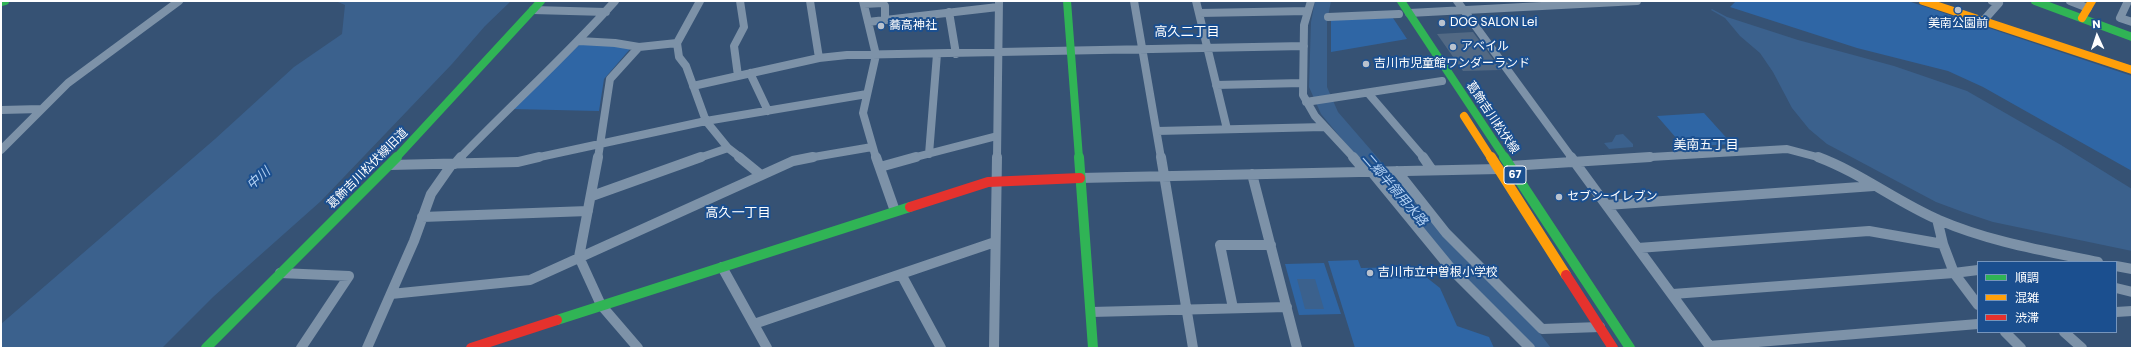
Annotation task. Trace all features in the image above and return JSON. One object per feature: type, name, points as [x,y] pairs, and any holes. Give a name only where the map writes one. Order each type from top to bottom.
[{"type":"street","points":[[1,2],[5,1]]},
{"type":"street","points":[[1,150],[32,121],[41,109],[68,83],[179,1]]},
{"type":"street","name":"葛飾吉川松伏線旧道","points":[[206,348],[390,165],[541,1]]},
{"type":"street","points":[[366,348],[414,241],[431,194],[454,164],[506,110],[580,41],[616,1]]},
{"type":"street","points":[[700,1],[677,43],[679,57],[686,66],[706,121],[728,148],[761,175]]},
{"type":"street","points":[[738,76],[734,46],[744,27],[740,1]]},
{"type":"street","points":[[810,1],[819,58]]},
{"type":"street","points":[[1067,1],[1093,348]]},
{"type":"street","points":[[1134,1],[1193,348]]},
{"type":"street","points":[[1196,1],[1206,48],[1227,129]]},
{"type":"street","points":[[1311,1],[1304,25],[1302,83],[1306,102],[1324,126],[1368,171],[1453,271],[1530,348]]},
{"type":"street","points":[[1391,1],[1429,61]]},
{"type":"street","name":"葛飾吉川松伏線","points":[[1401,1],[1630,348]]},
{"type":"street","points":[[1457,1],[1673,294],[1710,347],[1977,324]]},
{"type":"street","points":[[1409,13],[1637,1]]},
{"type":"street","points":[[1923,1],[2132,70]]},
{"type":"street","points":[[1983,21],[1999,3],[1992,1]]},
{"type":"street","points":[[2035,1],[2132,37]]},
{"type":"street","points":[[2070,1],[2090,4],[2082,18]]},
{"type":"street","points":[[2128,1],[2120,18],[2132,22]]},
{"type":"street","points":[[885,20],[885,6],[883,3],[863,2],[876,55],[863,113],[872,147],[895,211]]},
{"type":"street","points":[[868,22],[950,12],[998,4],[994,348]]},
{"type":"street","points":[[533,10],[606,12]]},
{"type":"street","points":[[1199,13],[1308,11]]},
{"type":"street","points":[[950,12],[956,54]]},
{"type":"street","points":[[1328,18],[1399,14]]},
{"type":"street","points":[[580,41],[615,43],[639,47],[677,43]]},
{"type":"street","points":[[693,86],[819,58],[876,55],[1304,46]]},
{"type":"street","points":[[638,348],[601,305],[579,257],[592,196],[610,79],[639,47]]},
{"type":"street","points":[[929,154],[937,54]]},
{"type":"street","points":[[750,73],[768,111]]},
{"type":"street","points":[[1306,102],[1442,81]]},
{"type":"street","points":[[1216,85],[1302,83]]},
{"type":"street","points":[[1368,93],[1428,163],[1432,170]]},
{"type":"street","points":[[390,165],[518,162],[706,121],[867,94]]},
{"type":"street","name":"葛飾吉川松伏線","points":[[1458,106],[1613,348]]},
{"type":"street","points":[[1,110],[41,109]]},
{"type":"street","points":[[1157,131],[1324,126]]},
{"type":"street","points":[[880,167],[997,136]]},
{"type":"street","points":[[391,294],[513,284],[530,280],[793,160],[872,147]]},
{"type":"street","points":[[592,196],[728,148]]},
{"type":"street","points":[[1510,166],[1787,150],[1814,156],[1937,219],[1988,237],[2094,261]]},
{"type":"street","points":[[473,348],[601,305],[996,180],[1498,169]]},
{"type":"street","points":[[1393,171],[1457,244],[1542,329],[1600,326]]},
{"type":"street","points":[[1252,174],[1297,348]]},
{"type":"street","points":[[1607,205],[1874,186]]},
{"type":"street","points":[[422,217],[588,211]]},
{"type":"street","points":[[1937,219],[1943,244],[1954,273],[1977,304]]},
{"type":"street","points":[[1638,248],[1869,231],[1943,244]]},
{"type":"street","points":[[754,324],[996,242]]},
{"type":"street","points":[[1233,308],[1220,245],[1271,245]]},
{"type":"street","points":[[2117,266],[2132,270]]},
{"type":"street","points":[[722,267],[767,348]]},
{"type":"street","points":[[1673,294],[1977,270]]},
{"type":"street","points":[[280,274],[350,276],[301,348]]},
{"type":"street","points":[[901,274],[941,348]]},
{"type":"street","points":[[2117,288],[2132,292]]},
{"type":"street","points":[[1091,312],[1287,307]]},
{"type":"street","points":[[2117,312],[2132,311]]},
{"type":"street","points":[[2006,333],[2021,348]]},
{"type":"street","points":[[2065,333],[2082,348]]},
{"type":"shaded area","points":[[1736,1],[1908,1],[2132,76],[2132,171],[1983,87],[1948,71],[1857,48],[1730,7]]},
{"type":"shaded area","points":[[1393,18],[1407,39],[1331,52],[1331,19]]},
{"type":"shaded area","points":[[581,43],[612,45],[630,49],[604,79],[599,111],[512,109]]},
{"type":"shaded area","points":[[1704,113],[1732,144],[1684,147],[1657,116]]},
{"type":"shaded area","points":[[1358,260],[1361,268],[1408,267],[1426,277],[1440,288],[1457,326],[1489,337],[1494,348],[1355,348],[1328,261]]},
{"type":"shaded area","points":[[1324,263],[1341,314],[1299,315],[1285,264]]},
{"type":"water","name":"中川","points":[[308,1],[511,1],[485,26],[452,64],[321,201],[213,297],[162,348],[1,348],[1,324],[215,139],[294,67],[342,34],[345,5],[338,2]]},
{"type":"water","points":[[1712,9],[1727,17],[1798,40],[1894,66],[1967,91],[2061,145],[2132,189],[2132,251],[1993,222],[1963,212],[1936,202],[1827,144],[1809,129],[1792,108],[1773,72],[1760,53],[1740,36],[1725,18],[1711,10]]},
{"type":"water","points":[[1623,134],[1633,144],[1633,147],[1609,149],[1604,143],[1612,142],[1616,135]]},
{"type":"water","points":[[1297,279],[1315,279],[1324,309],[1305,309]]},
{"type":"building","points":[[1473,32],[1501,70],[1463,71],[1437,34]]},
{"type":"waterway","name":"二郷半領用水路","points":[[1323,1],[1319,22],[1318,87],[1330,114],[1428,229],[1520,324],[1540,348]]},
{"type":"traffic: fast","points":[[1,2],[5,1]]},
{"type":"traffic: fast","points":[[206,348],[418,136],[541,1]]},
{"type":"traffic: fast","points":[[1067,1],[1093,348]]},
{"type":"traffic: fast","points":[[1401,1],[1630,348]]},
{"type":"traffic: fast","points":[[2035,1],[2132,37]]},
{"type":"traffic: fast","points":[[557,320],[910,207]]},
{"type":"traffic: slow","points":[[1923,1],[2132,70]]},
{"type":"traffic: slow","points":[[2082,18],[2092,1]]},
{"type":"traffic: slow","points":[[1464,116],[1566,275]]},
{"type":"traffic: jam","points":[[910,207],[988,182],[1080,178]]},
{"type":"traffic: jam","points":[[1566,275],[1613,348]]},
{"type":"traffic: jam","points":[[471,348],[557,320]]},
{"type":"place","name":"美南公園前","points":[[1958,10]]},
{"type":"place","name":"DOG SALON Lei","points":[[1442,23]]},
{"type":"place","name":"蕎高神社","points":[[881,26]]},
{"type":"place","name":"アベイル","points":[[1453,47]]},
{"type":"place","name":"吉川市児童館ワンダーランド","points":[[1366,64]]},
{"type":"place","name":"セブン-イレブン","points":[[1559,197]]},
{"type":"place","name":"吉川市立中曽根小学校","points":[[1370,273]]},
{"type":"district","name":"高久二丁目","points":[[1187,33]]},
{"type":"district","name":"美南五丁目","points":[[1706,146]]},
{"type":"district","name":"高久一丁目","points":[[738,214]]}]
